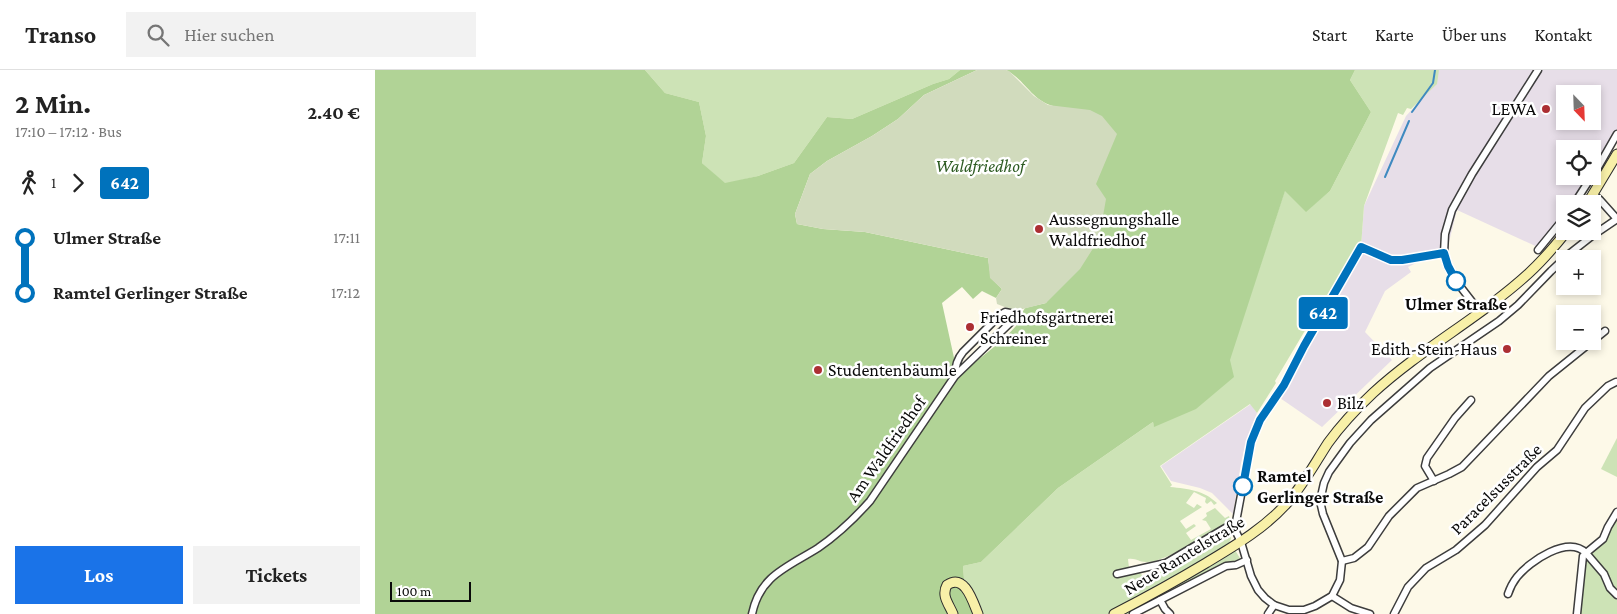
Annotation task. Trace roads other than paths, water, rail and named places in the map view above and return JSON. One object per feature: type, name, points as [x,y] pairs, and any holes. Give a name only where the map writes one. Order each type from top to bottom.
[{"type":"main road","points":[[1593,194],[1617,154]]},
{"type":"main road","name":"Neue Ramtelstraße","points":[[1114,614],[1162,589],[1241,542],[1268,522],[1288,503],[1307,478],[1329,443],[1354,412],[1373,393],[1395,374],[1529,274],[1559,240]]},
{"type":"main road","points":[[953,614],[944,592],[947,585],[960,582],[965,587],[978,614]]},
{"type":"street","points":[[1480,312],[1456,281],[1448,266],[1444,253],[1445,234],[1452,210],[1472,174],[1538,70]]},
{"type":"street","points":[[1601,161],[1617,134]]},
{"type":"street","points":[[1444,253],[1391,260],[1361,247],[1284,385],[1260,420],[1251,442],[1235,527],[1251,576],[1258,590],[1274,605],[1289,610],[1304,610],[1332,596],[1340,580],[1342,561],[1323,514],[1320,501],[1324,483],[1329,472],[1350,443],[1371,420],[1430,368],[1499,321],[1518,305],[1569,254],[1617,219],[1593,194]]},
{"type":"street","points":[[1538,250],[1556,228]]},
{"type":"street","name":"Am Waldfriedhof","points":[[752,614],[754,604],[767,582],[785,566],[817,548],[859,514],[870,501],[955,376],[1009,325],[1013,318],[1010,313],[1005,312],[1000,315],[963,352],[955,368],[955,376]]},
{"type":"street","points":[[1342,561],[1354,558],[1369,547],[1389,516],[1417,488],[1462,467],[1549,376],[1605,331]]},
{"type":"street","name":"Paracelsusstraße","points":[[1394,614],[1408,587],[1427,568],[1456,550],[1485,526],[1532,473],[1557,450],[1585,408],[1608,386],[1616,382]]},
{"type":"street","points":[[1434,481],[1425,466],[1427,458],[1455,418],[1471,400]]},
{"type":"street","points":[[1577,614],[1583,556],[1603,539],[1617,512]]},
{"type":"street","points":[[1117,574],[1166,563],[1227,527],[1235,527]]},
{"type":"street","points":[[1507,594],[1512,584],[1525,568],[1565,546],[1582,549],[1604,574],[1617,595]]},
{"type":"street","points":[[1133,614],[1226,566],[1235,565],[1247,560]]},
{"type":"street","points":[[1332,596],[1351,608],[1370,614]]},
{"type":"street","points":[[1160,600],[1170,614]]},
{"type":"street","points":[[1268,614],[1274,605]]},
{"type":"waterway","points":[[1412,112],[1433,83],[1435,70]]},
{"type":"waterway","points":[[1385,177],[1409,121]]},
{"type":"place","name":"LEWA","points":[[1546,109]]},
{"type":"place","name":"Aussegnungshalle Waldfriedhof","points":[[1039,229]]},
{"type":"place","name":"Ulmer Straße","points":[[1456,281]]},
{"type":"place","name":"Friedhofsgärtnerei Schreiner","points":[[970,327]]},
{"type":"place","name":"Edith-Stein-Haus","points":[[1507,349]]},
{"type":"place","name":"Studentenbäumle","points":[[818,370]]},
{"type":"place","name":"Bilz","points":[[1327,403]]},
{"type":"place","name":"Ramtel Gerlinger Straße","points":[[1243,486]]},
{"type":"park label","name":"Waldfriedhof","points":[[980,166]]}]
